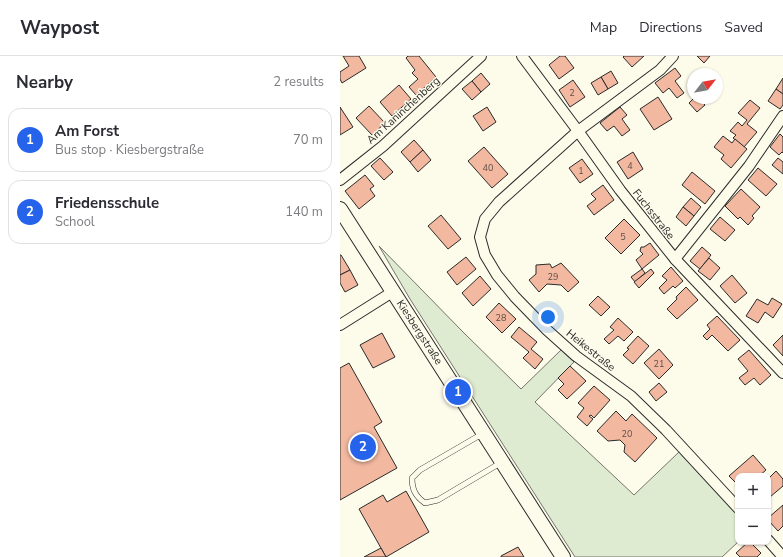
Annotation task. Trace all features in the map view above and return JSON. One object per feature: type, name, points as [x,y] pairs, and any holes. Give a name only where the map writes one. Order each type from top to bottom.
[{"type":"street","name":"Am Kaninchenberg","points":[[340,180],[383,146],[481,56]]},
{"type":"street","name":"Fuchsstraße","points":[[522,56],[620,190],[675,259],[783,373]]},
{"type":"street","name":"Heikestraße","points":[[673,56],[660,70],[578,131],[499,202],[485,219],[480,237],[484,255],[497,275],[515,297],[547,330],[576,356],[631,396],[666,430],[735,505]]},
{"type":"street","points":[[675,259],[749,166],[783,116]]},
{"type":"street","name":"Kiesbergstraße","points":[[340,209],[563,557]]},
{"type":"street","points":[[340,325],[394,292]]},
{"type":"street","points":[[771,543],[783,557]]},
{"type":"lane","points":[[483,433],[420,470],[412,478],[412,487],[418,498],[425,503],[438,500],[502,462]]},
{"type":"green space","points":[[379,246],[521,389],[561,350],[574,362],[535,402],[634,495],[679,452],[735,512],[735,545],[722,557],[575,557],[410,299]]},
{"type":"building","points":[[343,56],[359,56],[366,68],[342,83],[340,79],[340,72],[349,66]]},
{"type":"building","points":[[408,56],[419,56],[436,77],[416,95],[409,87],[418,79],[412,73],[415,70],[406,58]]},
{"type":"building","points":[[560,56],[565,56],[574,68],[559,79],[549,65]]},
{"type":"building","points":[[644,56],[632,67],[623,57]]},
{"type":"building","points":[[697,56],[710,56],[704,63]]},
{"type":"building","points":[[675,68],[681,76],[675,81],[684,93],[677,98],[669,88],[663,93],[655,83]]},
{"type":"building","points":[[611,71],[618,83],[608,89],[601,77]]},
{"type":"building","points":[[481,73],[490,84],[481,92],[472,81]]},
{"type":"building","points":[[601,77],[608,89],[598,95],[591,83]]},
{"type":"building","points":[[783,78],[783,94],[776,89]]},
{"type":"building","points":[[573,80],[585,97],[570,107],[559,90]]},
{"type":"building","points":[[472,81],[481,92],[472,100],[462,89]]},
{"type":"building","points":[[399,85],[411,99],[392,116],[380,102]]},
{"type":"building","points":[[776,89],[783,94],[783,105],[780,109],[768,101]]},
{"type":"building","points":[[658,97],[672,119],[654,130],[640,109]]},
{"type":"building","points":[[750,100],[760,108],[747,124],[757,132],[744,147],[733,138],[736,135],[730,131],[738,122],[742,126],[747,120],[738,113]]},
{"type":"building","points":[[690,104],[705,105],[697,112]]},
{"type":"building","points":[[369,106],[385,123],[372,135],[356,118]]},
{"type":"building","points":[[340,107],[353,127],[340,135]]},
{"type":"building","points":[[487,107],[496,122],[483,131],[473,116]]},
{"type":"building","points":[[620,107],[627,115],[622,119],[630,130],[622,136],[614,126],[607,131],[600,123]]},
{"type":"building","points":[[780,134],[783,137],[783,153],[782,152],[779,155],[770,147]]},
{"type":"building","points":[[723,136],[732,143],[735,139],[747,149],[731,168],[721,159],[724,155],[714,147]]},
{"type":"building","points":[[414,140],[423,150],[410,162],[401,152]]},
{"type":"building","points":[[484,147],[508,174],[492,188],[468,161]]},
{"type":"building","points":[[423,150],[431,160],[418,172],[410,162]]},
{"type":"building","points":[[633,152],[643,169],[628,179],[617,162]]},
{"type":"building","points":[[380,158],[393,172],[384,180],[371,166]]},
{"type":"building","points":[[778,158],[783,162],[783,174],[772,165]]},
{"type":"building","points":[[582,159],[593,174],[580,183],[569,168]]},
{"type":"building","points":[[758,168],[777,184],[766,196],[748,180]]},
{"type":"building","points":[[692,172],[715,191],[705,204],[682,185]]},
{"type":"building","points":[[365,175],[374,186],[370,189],[375,196],[359,209],[345,191]]},
{"type":"building","points":[[603,185],[614,200],[594,215],[587,206],[596,199],[591,194]]},
{"type":"building","points":[[741,189],[760,207],[752,216],[754,218],[748,225],[740,217],[738,219],[725,206]]},
{"type":"building","points":[[691,198],[701,207],[694,216],[683,207]]},
{"type":"building","points":[[683,207],[694,216],[686,226],[676,217]]},
{"type":"building","points":[[441,215],[461,239],[448,249],[428,226]]},
{"type":"building","points":[[720,217],[735,230],[725,241],[710,229]]},
{"type":"building","points":[[624,219],[640,235],[621,254],[605,238]]},
{"type":"building","points":[[650,243],[659,255],[642,269],[636,260],[643,254],[640,251],[641,247],[644,247]]},
{"type":"building","points":[[702,247],[711,255],[700,269],[690,261]]},
{"type":"building","points":[[340,255],[350,270],[340,275]]},
{"type":"building","points":[[466,257],[476,269],[457,285],[447,272]]},
{"type":"building","points":[[709,258],[720,268],[710,280],[698,271]]},
{"type":"building","points":[[561,263],[579,282],[568,292],[561,285],[547,284],[539,292],[529,280],[536,274],[536,265],[550,264],[552,268]]},
{"type":"building","points":[[671,267],[683,281],[675,288],[673,286],[664,294],[659,288],[667,280],[662,276]]},
{"type":"building","points":[[642,269],[645,273],[635,282],[631,277]]},
{"type":"building","points":[[651,269],[654,273],[639,288],[634,282]]},
{"type":"building","points":[[350,270],[358,285],[345,292],[340,283],[340,275]]},
{"type":"building","points":[[732,275],[747,293],[735,303],[720,286]]},
{"type":"building","points":[[480,276],[491,289],[473,306],[462,293]]},
{"type":"building","points":[[686,287],[698,300],[677,319],[667,309]]},
{"type":"building","points":[[598,296],[610,307],[601,316],[589,305]]},
{"type":"building","points":[[772,298],[782,304],[773,318],[765,312],[758,323],[746,316],[757,299],[768,305]]},
{"type":"building","points":[[499,303],[516,319],[502,333],[486,317]]},
{"type":"building","points":[[717,316],[740,340],[728,351],[712,335],[707,340],[703,336],[710,329],[707,325]]},
{"type":"building","points":[[618,318],[633,332],[624,341],[618,336],[609,344],[604,339],[614,330],[610,327]]},
{"type":"building","points":[[519,327],[537,342],[531,349],[543,359],[535,369],[523,358],[529,352],[511,337]]},
{"type":"building","points":[[382,333],[395,357],[373,368],[360,345]]},
{"type":"building","points":[[783,335],[783,356],[773,345]]},
{"type":"building","points":[[638,336],[649,346],[633,364],[623,355]]},
{"type":"building","points":[[659,349],[673,365],[659,379],[644,363]]},
{"type":"building","points":[[749,350],[771,375],[760,385],[754,378],[745,385],[739,378],[748,371],[738,359]]},
{"type":"building","points":[[349,363],[382,422],[374,427],[397,468],[340,500],[340,368]]},
{"type":"building","points":[[570,366],[586,381],[567,399],[558,390],[564,384],[558,378]]},
{"type":"building","points":[[659,383],[667,392],[656,401],[649,392]]},
{"type":"building","points":[[594,386],[610,400],[594,418],[591,415],[589,416],[593,419],[587,426],[577,417],[584,408],[578,403]]},
{"type":"building","points":[[616,411],[626,421],[632,414],[657,438],[635,462],[624,452],[625,445],[620,440],[608,441],[597,431]]},
{"type":"building","points":[[753,455],[766,470],[762,473],[735,473],[735,482],[729,476]]},
{"type":"building","points":[[776,471],[783,479],[783,486],[771,496],[771,476]]},
{"type":"building","points":[[406,491],[429,532],[386,557],[359,509],[383,495],[387,502]]},
{"type":"building","points":[[783,505],[783,526],[778,531],[771,523],[771,515]]},
{"type":"building","points":[[745,545],[753,545],[761,553],[757,557],[740,557],[736,553]]},
{"type":"building","points":[[518,547],[524,557],[501,557],[501,556]]},
{"type":"building","points":[[381,548],[386,557],[364,557]]},
{"type":"place","name":"Am Forst","points":[[458,392]]},
{"type":"place","name":"Friedensschule","points":[[363,447]]}]
